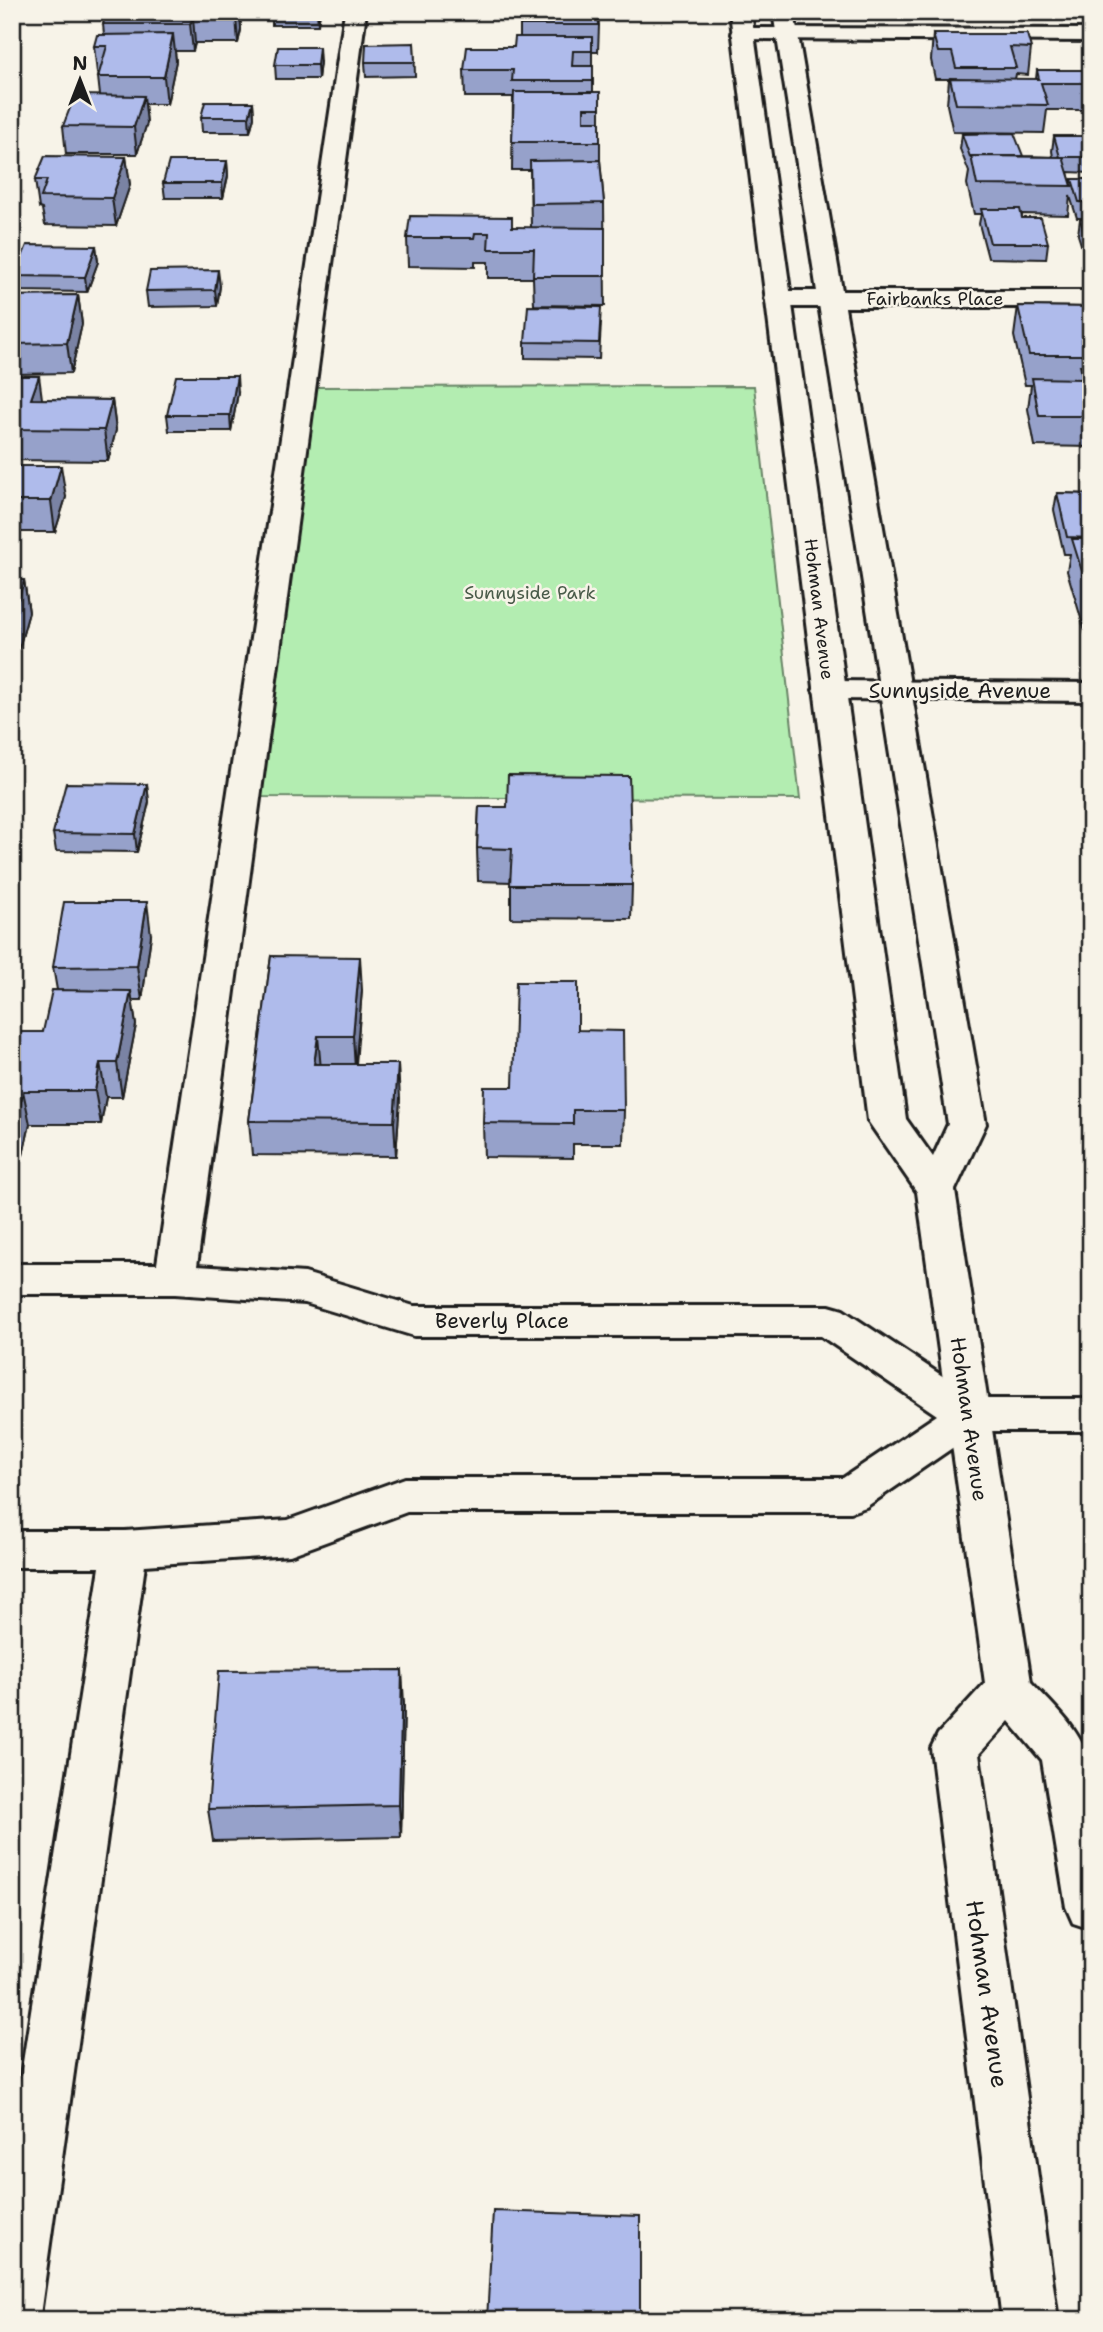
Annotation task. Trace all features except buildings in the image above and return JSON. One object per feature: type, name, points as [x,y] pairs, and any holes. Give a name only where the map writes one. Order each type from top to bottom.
[{"type":"main road","points":[[175,1279],[356,12]]},
{"type":"main road","points":[[742,23],[1089,39],[1077,12]]},
{"type":"main road","name":"Hohman Avenue","points":[[742,23],[887,1121],[936,1190],[1009,1689],[955,1748],[1030,2320]]},
{"type":"main road","points":[[785,23],[967,1124],[936,1190]]},
{"type":"main road","name":"Fairbanks Place","points":[[778,299],[1091,299]]},
{"type":"main road","name":"Sunnyside Avenue","points":[[830,690],[1091,692]]},
{"type":"main road","name":"Beverly Place","points":[[12,1279],[175,1279],[304,1288],[414,1321],[829,1321],[969,1415]]},
{"type":"main road","points":[[12,1549],[125,1549],[290,1537],[405,1495],[851,1495],[969,1415],[1091,1415]]},
{"type":"main road","points":[[12,2315],[125,1549]]},
{"type":"main road","points":[[1009,1689],[1064,1752],[1091,1907]]},
{"type":"green space","name":"Sunnyside Park","points":[[754,386],[800,799],[261,797],[316,387]]}]
